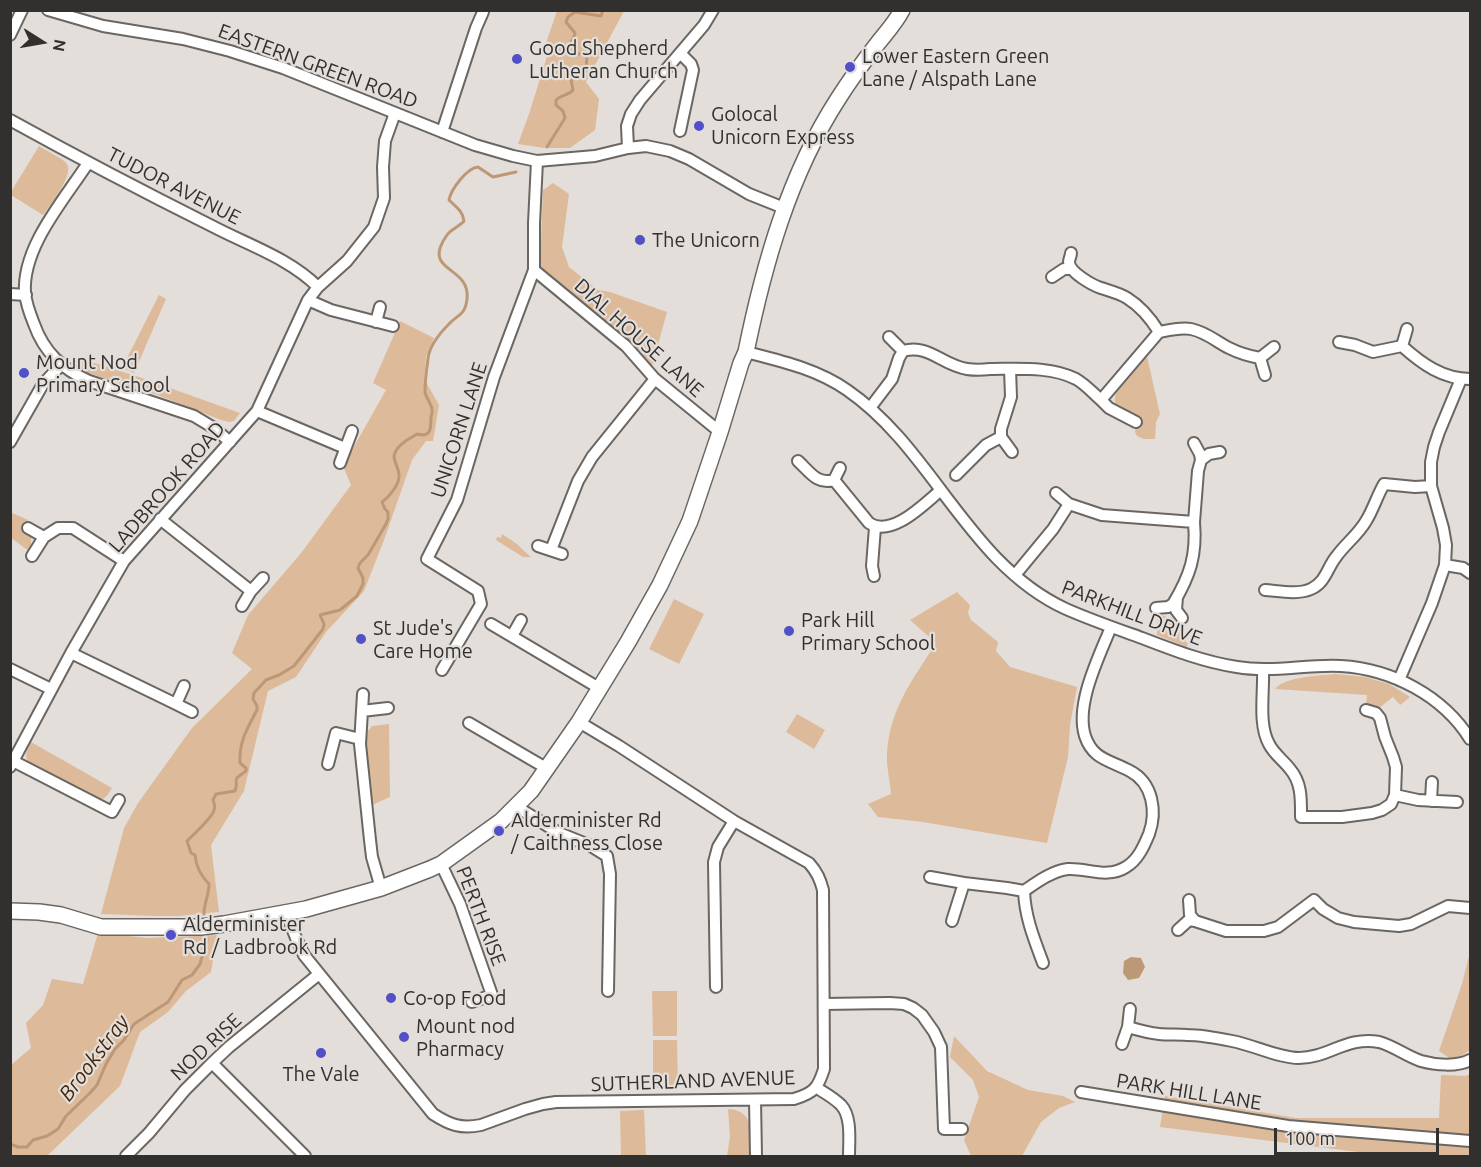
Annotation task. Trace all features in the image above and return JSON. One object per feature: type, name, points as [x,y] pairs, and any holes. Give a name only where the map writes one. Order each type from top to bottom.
[{"type":"street","points":[[10,35],[22,10]]},
{"type":"street","name":"EASTERN GREEN ROAD","points":[[48,10],[104,27],[183,39],[230,51],[283,69],[475,145],[513,156],[532,160],[595,156],[646,146],[670,151],[689,159],[750,194],[784,208]]},
{"type":"street","points":[[628,148],[627,126],[631,114],[640,100],[704,25],[713,10]]},
{"type":"street","points":[[10,911],[61,915],[100,927],[201,927],[306,909],[381,888],[441,864],[517,807],[531,791],[579,722],[660,585],[690,521],[746,352],[784,208],[810,146],[827,117],[902,10]]},
{"type":"street","points":[[442,132],[483,12]]},
{"type":"street","points":[[680,131],[693,70],[691,64],[681,54]]},
{"type":"street","name":"LADBROOK ROAD","points":[[12,764],[51,689],[124,561],[257,411],[308,300],[318,287],[347,261],[374,228],[384,198],[385,141],[395,113]]},
{"type":"street","name":"TUDOR AVENUE","points":[[10,120],[214,228],[275,256],[306,275],[318,287]]},
{"type":"street","name":"UNICORN LANE","points":[[442,670],[481,604],[478,591],[427,559],[457,500],[494,377],[534,270],[532,160]]},
{"type":"street","points":[[88,163],[40,234],[28,266],[25,282],[26,295],[29,311],[42,341],[62,365],[73,374],[194,416],[214,428],[230,442]]},
{"type":"street","points":[[1071,253],[1069,263],[1071,269],[1099,288],[1121,294],[1129,299],[1153,322],[1159,332]]},
{"type":"street","points":[[1052,277],[1065,269],[1071,269]]},
{"type":"street","name":"DIAL HOUSE LANE","points":[[534,270],[626,346],[655,379],[720,432]]},
{"type":"street","points":[[10,294],[26,295]]},
{"type":"street","points":[[308,300],[331,310],[393,326]]},
{"type":"street","points":[[376,322],[380,307]]},
{"type":"street","points":[[1101,400],[1159,332],[1191,329],[1249,356],[1260,358],[1274,347]]},
{"type":"street","points":[[1402,346],[1407,329]]},
{"type":"street","points":[[888,337],[903,351]]},
{"type":"street","points":[[1340,342],[1373,352],[1402,346]]},
{"type":"street","points":[[1400,680],[1445,565],[1446,545],[1431,486],[1431,462],[1434,447],[1466,379],[1445,375],[1431,369],[1402,346]]},
{"type":"street","points":[[903,351],[924,350],[943,361],[965,369],[1049,371],[1068,376],[1077,379],[1109,408],[1136,422]]},
{"type":"street","points":[[870,408],[892,379],[903,351]]},
{"type":"street","name":"PARKHILL DRIVE","points":[[746,352],[792,363],[847,389],[870,408],[906,445],[970,528],[1015,575],[1052,602],[1182,654],[1211,662],[1263,670],[1341,666],[1375,671],[1414,687],[1456,720],[1470,739]]},
{"type":"street","points":[[1260,358],[1265,375]]},
{"type":"street","points":[[10,442],[43,384],[62,365]]},
{"type":"street","points":[[1010,369],[1011,397],[1001,429],[1001,437],[1012,452]]},
{"type":"street","points":[[538,546],[557,552],[578,481],[587,465],[655,379]]},
{"type":"street","points":[[257,411],[345,448]]},
{"type":"street","points":[[340,463],[352,430]]},
{"type":"street","points":[[956,475],[986,446],[1001,437]]},
{"type":"street","points":[[1156,608],[1168,607],[1178,597],[1195,553],[1194,522],[1201,460],[1194,443]]},
{"type":"street","points":[[1201,460],[1209,454],[1220,452]]},
{"type":"street","points":[[798,461],[820,481],[834,480]]},
{"type":"street","points":[[834,480],[840,468]]},
{"type":"street","points":[[834,480],[869,523],[875,527],[895,524],[941,490]]},
{"type":"street","points":[[1265,590],[1301,591],[1320,584],[1334,559],[1366,522],[1384,484],[1431,486]]},
{"type":"street","points":[[1056,493],[1070,504],[1102,515],[1194,522]]},
{"type":"street","points":[[1015,575],[1053,529],[1070,504]]},
{"type":"street","points":[[160,519],[251,591]]},
{"type":"street","points":[[874,576],[872,566],[875,527]]},
{"type":"street","points":[[28,528],[44,537]]},
{"type":"street","points":[[32,556],[44,537],[58,528],[73,528],[124,561]]},
{"type":"street","points":[[1445,565],[1463,568],[1470,573]]},
{"type":"street","points":[[242,606],[251,591],[263,578]]},
{"type":"street","points":[[1178,597],[1176,610],[1182,618]]},
{"type":"street","points":[[512,636],[521,620]]},
{"type":"street","points":[[491,624],[599,688]]},
{"type":"street","points":[[930,877],[1024,891],[1051,874],[1066,869],[1108,873],[1127,867],[1137,858],[1153,824],[1153,805],[1150,795],[1138,776],[1106,761],[1089,746],[1083,721],[1087,691],[1111,627]]},
{"type":"street","points":[[71,653],[192,712]]},
{"type":"street","points":[[10,669],[51,689]]},
{"type":"street","points":[[1263,670],[1264,731],[1274,752],[1296,777],[1301,795],[1301,817],[1342,817],[1372,813],[1391,804],[1395,795],[1396,767],[1380,718],[1376,713],[1366,710]]},
{"type":"street","points":[[176,704],[184,686]]},
{"type":"street","points":[[363,694],[360,740],[369,840],[381,888]]},
{"type":"street","points":[[362,711],[388,708]]},
{"type":"street","name":"SUTHERLAND AVENUE","points":[[286,913],[304,954],[319,974],[433,1114],[445,1122],[461,1127],[471,1127],[525,1109],[556,1102],[755,1100],[794,1099],[806,1096],[816,1088],[824,1069],[823,890],[817,872],[809,863],[734,821],[579,722]]},
{"type":"street","points":[[469,723],[484,737],[546,768]]},
{"type":"street","points":[[328,764],[336,733],[360,740]]},
{"type":"street","points":[[12,764],[112,812],[119,800]]},
{"type":"street","points":[[1431,801],[1432,782]]},
{"type":"street","points":[[1395,795],[1418,800],[1457,802]]},
{"type":"street","points":[[517,807],[559,833],[591,846],[607,856],[610,874],[608,991]]},
{"type":"street","points":[[716,987],[714,862],[718,847],[734,821]]},
{"type":"street","name":"PERTH RISE","points":[[441,864],[460,904],[492,995],[472,1002]]},
{"type":"street","points":[[952,921],[964,883]]},
{"type":"street","points":[[1024,891],[1029,928],[1043,963]]},
{"type":"street","points":[[1189,900],[1190,915],[1195,921]]},
{"type":"street","points":[[1178,930],[1189,920],[1218,930],[1264,931],[1278,927],[1314,900],[1338,918],[1354,922],[1399,926],[1412,924],[1448,906],[1470,908]]},
{"type":"street","name":"NOD RISE","points":[[126,1156],[149,1133],[185,1090],[230,1047],[319,974]]},
{"type":"street","points":[[824,1004],[904,1004],[922,1015],[941,1047],[944,1129],[962,1129]]},
{"type":"street","points":[[1122,1044],[1128,1027],[1130,1009]]},
{"type":"street","points":[[1128,1027],[1162,1034],[1234,1041],[1297,1058],[1315,1056],[1351,1042],[1366,1041],[1386,1045],[1421,1060],[1437,1064],[1450,1065],[1466,1063],[1470,1060]]},
{"type":"street","points":[[212,1064],[305,1156]]},
{"type":"street","points":[[816,1088],[835,1099],[843,1107],[848,1122],[849,1156]]},
{"type":"street","name":"PARK HILL LANE","points":[[1081,1092],[1288,1126],[1470,1141]]},
{"type":"street","points":[[755,1100],[756,1156]]},
{"type":"shaded area","points":[[557,11],[624,11],[586,82],[599,99],[595,130],[570,148],[544,148],[518,144],[549,50],[545,46]]},
{"type":"shaded area","points":[[39,146],[65,162],[68,169],[60,190],[43,215],[11,195]]},
{"type":"shaded area","points":[[553,183],[569,194],[562,247],[569,267],[598,290],[667,312],[652,366],[545,275],[540,264],[543,190]]},
{"type":"shaded area","points":[[159,295],[166,299],[134,373],[122,368]]},
{"type":"shaded area","points":[[400,321],[434,338],[426,357],[424,383],[427,384],[439,405],[433,441],[426,441],[412,460],[364,591],[326,632],[296,677],[268,691],[244,791],[211,845],[219,912],[179,916],[101,914],[124,828],[138,803],[192,728],[252,669],[232,653],[248,615],[302,552],[351,485],[343,466],[386,390],[373,383]]},
{"type":"shaded area","points":[[1146,352],[1160,414],[1156,422],[1155,439],[1144,439],[1137,436],[1135,432],[1137,417],[1115,403],[1121,382]]},
{"type":"shaded area","points":[[79,358],[240,413],[234,421],[221,420],[160,396],[85,372],[77,367],[76,362]]},
{"type":"shaded area","points":[[10,512],[28,520],[23,530],[31,536],[29,551],[11,538]]},
{"type":"shaded area","points":[[502,534],[531,557],[523,557],[496,540],[497,537],[501,538]]},
{"type":"shaded area","points":[[957,592],[970,605],[968,613],[971,620],[998,642],[996,651],[1010,667],[1077,687],[1070,725],[1068,757],[1047,843],[923,822],[878,817],[868,804],[891,794],[887,762],[891,728],[902,698],[936,643],[910,620]]},
{"type":"shaded area","points":[[674,599],[704,614],[679,664],[649,649]]},
{"type":"shaded area","points":[[1158,614],[1173,619],[1176,626],[1184,630],[1188,644],[1186,647],[1157,635]]},
{"type":"shaded area","points":[[1336,674],[1365,677],[1389,684],[1410,697],[1400,705],[1393,697],[1379,708],[1366,704],[1367,695],[1275,689],[1295,679]]},
{"type":"shaded area","points":[[797,714],[825,730],[814,749],[786,732]]},
{"type":"shaded area","points":[[389,724],[390,797],[370,806],[365,735],[372,726]]},
{"type":"shaded area","points":[[31,742],[112,788],[104,798],[92,799],[30,764],[26,756]]},
{"type":"shaded area","points":[[98,933],[148,938],[217,935],[211,972],[186,991],[168,1012],[140,1032],[120,1086],[47,1156],[11,1156],[11,1065],[31,1048],[26,1023],[43,1005],[52,979],[83,984]]},
{"type":"shaded area","points":[[1470,952],[1470,1050],[1461,1056],[1449,1058],[1439,1051],[1462,984]]},
{"type":"shaded area","points":[[1131,957],[1141,958],[1145,967],[1139,978],[1128,980],[1123,973],[1124,961]]},
{"type":"shaded area","points":[[652,991],[677,991],[677,1036],[653,1036]]},
{"type":"shaded area","points":[[954,1036],[987,1071],[1028,1090],[1063,1096],[1075,1102],[1059,1108],[1041,1122],[1022,1156],[971,1156],[964,1140],[979,1097],[973,1080],[950,1057]]},
{"type":"shaded area","points":[[653,1040],[677,1040],[678,1088],[653,1088]]},
{"type":"shaded area","points":[[1470,1074],[1470,1156],[1390,1156],[1160,1127],[1165,1096],[1296,1118],[1439,1118],[1441,1075],[1465,1076]]},
{"type":"shaded area","points":[[728,1109],[737,1110],[743,1114],[750,1125],[751,1156],[727,1156],[730,1136]]},
{"type":"shaded area","points":[[644,1110],[646,1156],[621,1156],[620,1111]]},
{"type":"waterway","points":[[547,147],[565,118],[563,111],[556,105],[556,100],[573,90],[571,80],[586,70],[587,56],[581,54],[571,56],[566,51],[575,33],[566,22],[568,17],[575,12],[601,16],[603,10]]},
{"type":"waterway","points":[[204,914],[209,884],[199,871],[195,855],[191,853],[187,841],[213,813],[215,807],[213,800],[216,794],[235,791],[236,779],[246,771],[240,763],[240,755],[244,735],[257,710],[253,699],[254,693],[266,680],[294,666],[323,629],[324,624],[320,615],[340,610],[357,596],[363,584],[358,568],[386,524],[388,512],[382,502],[394,490],[399,479],[394,458],[395,452],[407,440],[417,434],[425,435],[430,429],[432,410],[425,392],[429,354],[442,332],[463,312],[467,299],[466,288],[462,280],[443,263],[439,256],[440,247],[447,235],[464,221],[461,212],[449,200],[450,195],[460,180],[474,168],[478,167],[493,177],[516,172]]},
{"type":"waterway","name":"Brookstray","points":[[10,1144],[27,1147],[33,1140],[47,1136],[58,1129],[66,1116],[97,1085],[115,1049],[134,1024],[168,1002],[182,980],[192,975],[200,964],[207,939]]},
{"type":"place","name":"Good Shepherd Lutheran Church","points":[[517,59]]},
{"type":"place","name":"Lower Eastern Green Lane / Alspath Lane","points":[[850,67]]},
{"type":"place","name":"Golocal Unicorn Express","points":[[699,126]]},
{"type":"place","name":"The Unicorn","points":[[640,240]]},
{"type":"place","name":"Mount Nod Primary School","points":[[24,373]]},
{"type":"place","name":"Park Hill Primary School","points":[[789,631]]},
{"type":"place","name":"St Jude's Care Home","points":[[361,639]]},
{"type":"place","name":"Alderminister Rd / Caithness Close","points":[[499,831]]},
{"type":"place","name":"Alderminister Rd / Ladbrook Rd","points":[[171,935]]},
{"type":"place","name":"Co-op Food","points":[[391,998]]},
{"type":"place","name":"Mount nod Pharmacy","points":[[404,1037]]},
{"type":"place","name":"The Vale","points":[[321,1053]]}]
